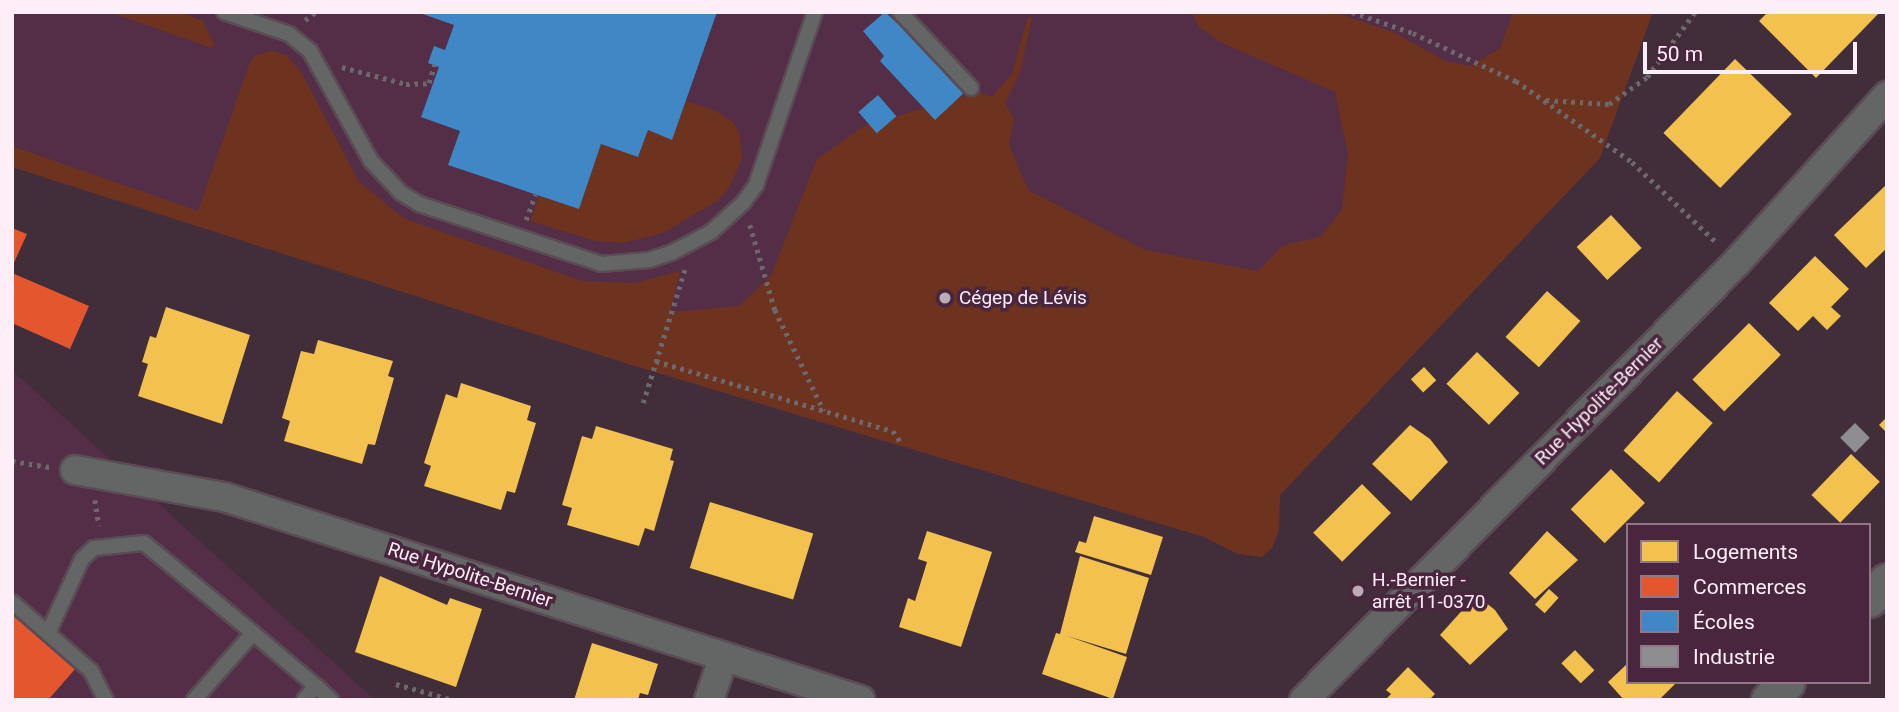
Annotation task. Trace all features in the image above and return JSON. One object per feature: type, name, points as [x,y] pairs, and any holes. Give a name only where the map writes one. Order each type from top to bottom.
[{"type":"street","name":"Rue Hypolite-Bernier","points":[[1304,700],[1737,262],[1885,101]]},
{"type":"street","name":"Rue Hypolite-Bernier","points":[[83,471],[225,497],[860,700]]},
{"type":"street","points":[[1871,597],[1887,581]]},
{"type":"street","points":[[709,700],[724,656]]},
{"type":"street","points":[[1769,700],[1785,684]]},
{"type":"lane","points":[[224,12],[289,34],[310,51],[370,161],[401,193],[419,204],[601,264],[649,260],[682,248],[711,232],[740,206],[756,185],[814,12]]},
{"type":"lane","points":[[900,12],[971,88]]},
{"type":"lane","points":[[48,633],[82,559],[94,548],[145,543],[331,700]]},
{"type":"lane","points":[[12,602],[91,671],[106,700]]},
{"type":"lane","points":[[194,700],[253,633]]},
{"type":"lane","points":[[304,700],[316,686]]},
{"type":"path","points":[[305,20],[316,12]]},
{"type":"path","points":[[1352,12],[1413,33],[1516,80],[1632,162],[1737,262]]},
{"type":"path","points":[[1545,100],[1609,104],[1647,77],[1695,12]]},
{"type":"path","points":[[321,72],[345,66],[406,84],[429,83],[434,65]]},
{"type":"path","points":[[740,206],[775,310],[824,411]]},
{"type":"path","points":[[643,403],[685,268],[682,248]]},
{"type":"path","points":[[656,361],[893,430],[902,444]]},
{"type":"path","points":[[12,461],[83,471],[102,548]]},
{"type":"path","points":[[396,684],[453,700]]},
{"type":"shaded area","name":"Cégep de Lévis","points":[[12,12],[1653,12],[1600,158],[1280,495],[1279,530],[1272,548],[1262,557],[1238,554],[1204,537],[625,363],[12,167]]},
{"type":"shaded area","points":[[109,12],[179,12],[203,21],[214,44],[212,48]]},
{"type":"shaded area","points":[[1192,12],[1334,12],[1395,33],[1445,61],[1471,66],[1500,48],[1513,12],[1653,12],[1600,158],[1280,495],[1279,530],[1272,548],[1262,557],[1238,554],[1204,537],[625,363],[12,167],[12,146],[198,211],[250,62],[256,55],[272,51],[286,55],[301,72],[359,182],[405,219],[582,281],[635,283],[680,271],[670,312],[739,306],[771,276],[817,159],[864,126],[978,92],[992,97],[1012,74],[1028,17],[1032,18],[1020,72],[1005,103],[1014,119],[1009,144],[1028,190],[1145,250],[1258,271],[1284,245],[1320,237],[1342,210],[1348,154],[1335,92],[1222,43],[1198,26]]},
{"type":"shaded area","points":[[686,101],[716,111],[734,123],[740,135],[742,159],[729,188],[717,201],[663,233],[623,243],[596,241],[530,221],[539,196],[579,209],[601,144],[638,157],[648,130],[672,139]]},
{"type":"shaded area","points":[[12,370],[203,544],[375,700],[12,700]]},
{"type":"building: Logements","points":[[1768,12],[1880,12],[1816,78],[1759,21]]},
{"type":"building: Logements","points":[[1735,59],[1792,114],[1720,188],[1663,133]]},
{"type":"building: Logements","points":[[1887,184],[1887,248],[1866,268],[1834,235]]},
{"type":"building: Logements","points":[[1611,215],[1642,248],[1607,280],[1577,247]]},
{"type":"building: Logements","points":[[1815,256],[1849,289],[1831,307],[1841,316],[1827,330],[1813,316],[1798,331],[1769,303]]},
{"type":"building: Logements","points":[[1547,291],[1580,321],[1539,367],[1506,337]]},
{"type":"building: Logements","points":[[166,307],[250,335],[222,424],[138,396],[148,364],[142,362],[150,336],[156,338]]},
{"type":"building: Logements","points":[[1749,323],[1781,355],[1724,411],[1692,380]]},
{"type":"building: Logements","points":[[318,340],[393,361],[388,376],[394,378],[375,445],[368,444],[362,464],[284,441],[290,421],[282,418],[301,351],[314,354]]},
{"type":"building: Logements","points":[[1477,352],[1519,393],[1489,425],[1446,384]]},
{"type":"building: Logements","points":[[1424,367],[1436,380],[1423,392],[1411,379]]},
{"type":"building: Logements","points":[[461,383],[531,406],[527,420],[536,423],[515,493],[507,491],[501,510],[424,486],[431,466],[424,463],[446,394],[457,398]]},
{"type":"building: Logements","points":[[1677,391],[1713,423],[1659,483],[1623,450]]},
{"type":"building: Logements","points":[[1887,417],[1887,433],[1879,425]]},
{"type":"building: Logements","points":[[1410,425],[1430,439],[1448,462],[1411,501],[1372,464]]},
{"type":"building: Logements","points":[[596,426],[673,449],[670,460],[674,461],[654,531],[645,528],[639,546],[567,525],[572,508],[562,505],[582,436],[592,439]]},
{"type":"building: Logements","points":[[1851,454],[1880,482],[1840,523],[1811,495]]},
{"type":"building: Logements","points":[[1611,469],[1645,503],[1605,543],[1571,509]]},
{"type":"building: Logements","points":[[1362,484],[1391,513],[1342,562],[1313,533]]},
{"type":"building: Logements","points":[[710,502],[813,534],[793,600],[690,568]]},
{"type":"building: Logements","points":[[1094,516],[1163,537],[1151,575],[1075,552],[1079,541],[1086,543]]},
{"type":"building: Logements","points":[[927,531],[992,552],[961,647],[899,627],[908,598],[915,601],[927,562],[918,559]]},
{"type":"building: Logements","points":[[1547,531],[1578,560],[1535,599],[1509,573]]},
{"type":"building: Logements","points":[[1080,556],[1149,578],[1126,654],[1067,636],[1127,657],[1113,699],[1042,674],[1056,633],[1060,634]]},
{"type":"building: Logements","points":[[380,576],[447,605],[450,598],[482,609],[456,687],[355,652]]},
{"type":"building: Logements","points":[[1549,589],[1559,598],[1545,613],[1535,605]]},
{"type":"building: Logements","points":[[1476,595],[1495,610],[1508,629],[1470,665],[1440,635]]},
{"type":"building: Logements","points":[[592,643],[658,664],[648,695],[640,693],[638,700],[574,700]]},
{"type":"building: Logements","points":[[1575,650],[1594,670],[1581,683],[1561,663]]},
{"type":"building: Logements","points":[[1626,665],[1626,684],[1675,684],[1659,700],[1624,700],[1608,682]]},
{"type":"building: Logements","points":[[1408,667],[1435,694],[1429,700],[1385,700],[1391,694],[1386,690]]},
{"type":"building: Commerces","points":[[12,228],[27,234],[12,267]]},
{"type":"building: Commerces","points":[[12,273],[89,306],[70,349],[12,323]]},
{"type":"building: Commerces","points":[[12,613],[76,668],[48,700],[12,700]]},
{"type":"building: Écoles","points":[[417,12],[717,12],[672,140],[648,130],[638,157],[601,144],[579,209],[448,165],[460,131],[421,117],[439,67],[428,63],[434,46],[445,50],[454,25]]},
{"type":"building: Écoles","points":[[885,12],[909,34],[912,32],[966,91],[935,120],[880,61],[884,56],[863,31]]},
{"type":"building: Écoles","points":[[878,95],[896,116],[877,133],[858,112]]},
{"type":"building: Industrie","points":[[1855,423],[1870,438],[1855,453],[1840,438]]},
{"type":"place","name":"Cégep de Lévis","points":[[945,298]]},
{"type":"place","name":"H.-Bernier - arrêt 11-0370","points":[[1358,591]]}]
